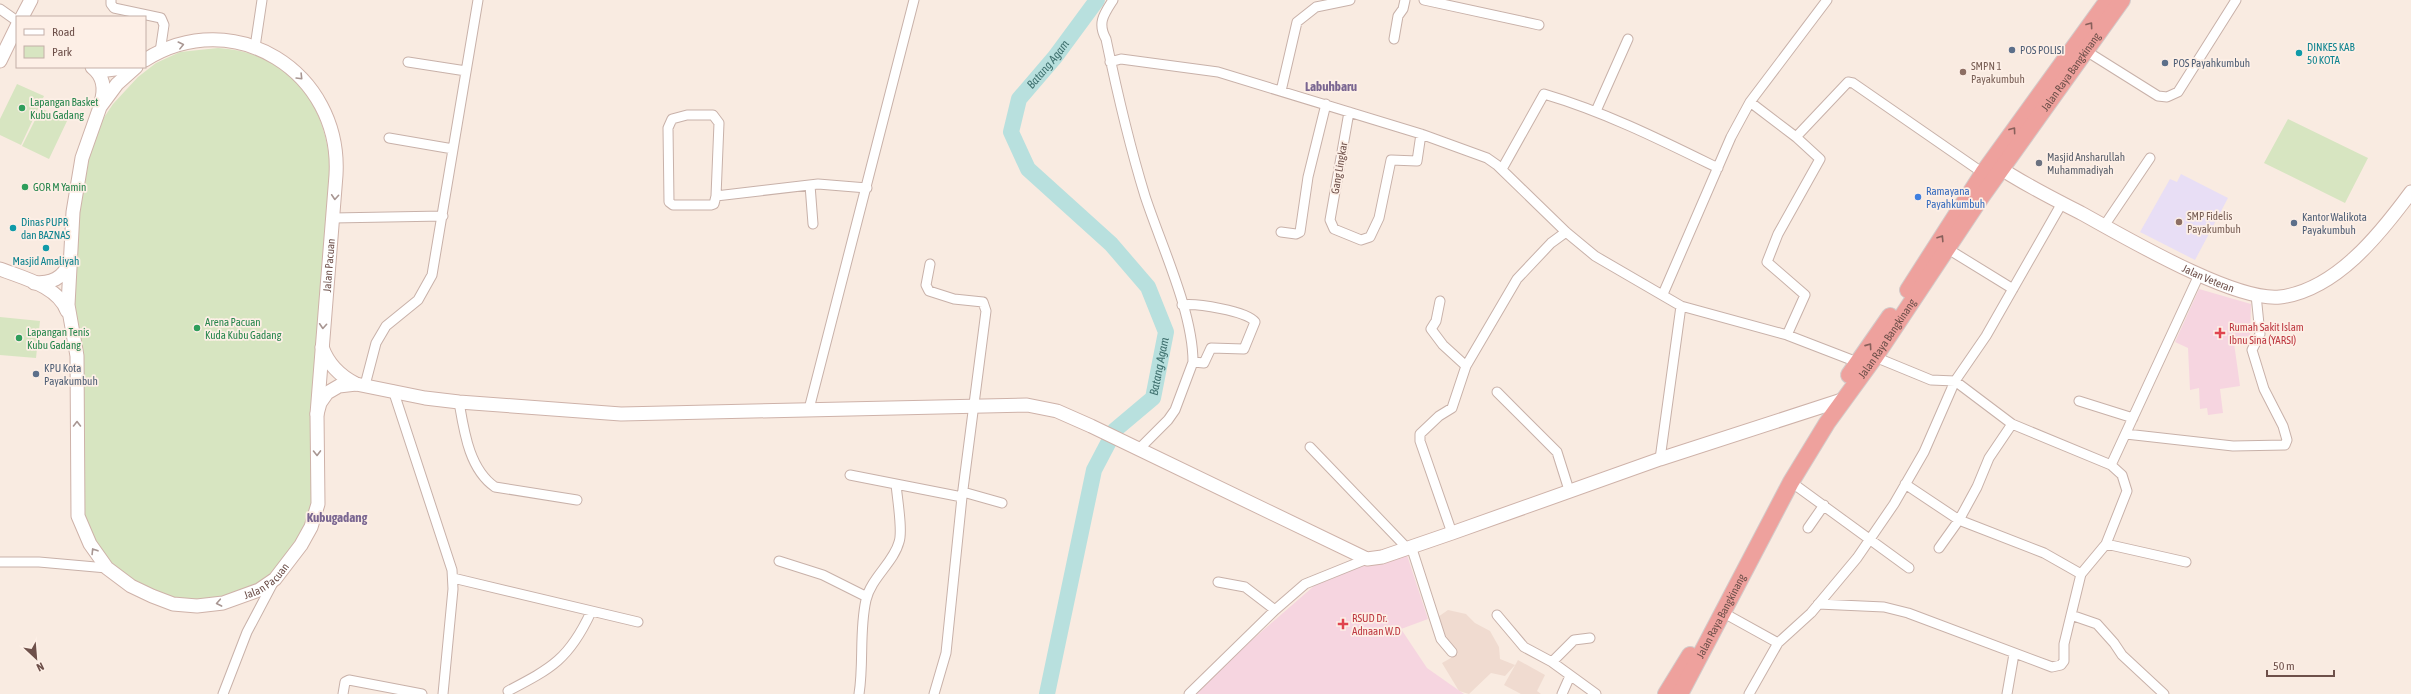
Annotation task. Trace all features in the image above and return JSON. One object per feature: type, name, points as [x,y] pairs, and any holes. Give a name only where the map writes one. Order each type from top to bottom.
[{"type":"highway","name":"Jalan Raya Bangkinang","points":[[2080,48],[2108,0]]},
{"type":"highway","name":"Jalan Raya Bangkinang","points":[[1680,694],[1705,639],[1720,598],[1836,402],[1875,357],[1913,292],[1992,168],[2080,48],[2122,0]]},
{"type":"highway","name":"Jalan Raya Bangkinang","points":[[1666,694],[1722,612],[1791,482],[1858,362],[1948,249],[1992,168]]},
{"type":"street","points":[[23,16],[31,0]]},
{"type":"street","points":[[111,0],[110,4],[114,8],[161,18],[164,25],[160,52]]},
{"type":"street","points":[[256,47],[262,0]]},
{"type":"street","points":[[361,384],[376,342],[386,326],[418,300],[425,291],[432,274],[443,216],[478,0]]},
{"type":"street","points":[[810,409],[914,0]]},
{"type":"street","points":[[1113,0],[1100,25],[1114,60],[1145,195],[1186,304],[1196,362],[1175,410],[1168,420],[1138,447]]},
{"type":"street","points":[[1280,90],[1297,22],[1316,7],[1326,2],[1350,0]]},
{"type":"street","points":[[1394,39],[1398,16],[1403,9],[1405,0]]},
{"type":"street","points":[[1424,0],[1539,25]]},
{"type":"street","points":[[1663,294],[1731,137],[1750,102],[1827,0]]},
{"type":"street","points":[[2080,48],[2158,96],[2171,96],[2178,92],[2236,0]]},
{"type":"street","points":[[0,9],[16,28],[0,61]]},
{"type":"street","points":[[1596,111],[1628,39]]},
{"type":"street","name":"Jalan Pacuan","points":[[135,68],[117,84],[100,107],[88,136],[76,186],[69,263],[68,306],[77,356],[77,511],[86,536],[107,568],[141,591],[162,601],[184,605],[210,605],[236,599],[258,590],[275,579],[301,545],[316,512],[318,496],[317,414],[337,154],[334,135],[327,115],[316,96],[292,69],[267,51],[256,47],[229,42],[201,42],[160,52],[146,59]]},
{"type":"street","points":[[1114,60],[1209,70],[1280,90],[1421,134],[1487,158],[1502,169],[1566,232],[1608,264],[1663,294],[1681,306],[1787,336],[1858,362]]},
{"type":"street","points":[[408,62],[466,71]]},
{"type":"street","points":[[94,68],[100,76],[104,85],[100,107]]},
{"type":"street","points":[[98,68],[107,70],[123,68]]},
{"type":"street","points":[[1796,137],[1848,82],[1992,168]]},
{"type":"street","points":[[1502,169],[1544,94],[1596,111],[1718,168]]},
{"type":"street","points":[[1750,102],[1796,137],[1820,159],[1778,234],[1767,262],[1805,295],[1806,299],[1787,336]]},
{"type":"street","points":[[1281,232],[1296,234],[1300,232],[1308,177],[1326,104]]},
{"type":"street","name":"Gang Lingkar","points":[[1349,112],[1329,217],[1330,224],[1334,229],[1361,240],[1370,237],[1379,218],[1391,160],[1417,161],[1421,134]]},
{"type":"street","points":[[713,115],[718,119],[716,196],[714,204],[704,207],[673,205],[668,202],[668,128],[672,119],[676,116],[713,115]]},
{"type":"street","points":[[389,138],[453,149]]},
{"type":"street","points":[[2104,226],[2150,158]]},
{"type":"street","name":"Jalan Veteran","points":[[1992,168],[2199,275],[2256,295],[2278,297],[2294,294],[2337,272],[2362,253],[2411,192]]},
{"type":"street","points":[[716,196],[810,185],[867,188]]},
{"type":"street","points":[[810,185],[813,224]]},
{"type":"street","points":[[1749,694],[1778,644],[1818,604],[1857,558],[1870,539],[1924,452],[1955,380],[1986,336],[2062,203]]},
{"type":"street","points":[[333,218],[443,216]]},
{"type":"street","points":[[1452,533],[1421,446],[1420,434],[1439,416],[1452,408],[1466,366],[1517,279],[1551,243],[1566,232]]},
{"type":"street","points":[[1948,249],[2013,289]]},
{"type":"street","points":[[34,283],[57,279],[66,270],[69,263]]},
{"type":"street","points":[[930,264],[926,285],[929,291],[950,298],[980,301],[985,304],[975,405],[962,494],[946,653],[934,694]]},
{"type":"street","points":[[0,268],[34,283],[58,296],[65,306],[70,322]]},
{"type":"street","points":[[2111,465],[2199,275]]},
{"type":"street","points":[[2126,434],[2233,446],[2285,445],[2287,440],[2283,426],[2264,389],[2252,350],[2260,334],[2256,295]]},
{"type":"street","points":[[1440,300],[1436,321],[1431,329],[1443,345],[1466,366]]},
{"type":"street","points":[[1186,304],[1229,311],[1249,317],[1255,322],[1244,349],[1211,348],[1205,362],[1196,362]]},
{"type":"street","points":[[1660,459],[1681,306]]},
{"type":"street","points":[[322,347],[332,365],[343,376],[361,384],[425,398],[459,402],[621,414],[975,405],[1027,405],[1057,411],[1138,447],[1367,559]]},
{"type":"street","points":[[1818,604],[1890,609],[1908,613],[2052,667],[2061,665],[2064,661],[2064,644],[2081,574],[2106,544],[2127,491],[2122,476],[2111,465],[2012,424],[1955,380],[1930,380],[1875,357]]},
{"type":"street","points":[[317,414],[320,403],[328,393],[339,386],[361,384]]},
{"type":"street","points":[[393,390],[448,558],[453,578],[443,694]]},
{"type":"street","points":[[1497,392],[1557,452],[1568,490]]},
{"type":"street","points":[[2080,401],[2133,418]]},
{"type":"street","points":[[459,402],[466,441],[487,481],[495,487],[577,500]]},
{"type":"street","points":[[1189,694],[1275,610],[1304,584],[1367,559],[1382,557],[1452,533],[1568,490],[1836,402]]},
{"type":"street","points":[[1939,548],[1960,520],[1977,487],[1989,458],[2012,424]]},
{"type":"street","points":[[1310,447],[1409,547],[1441,639],[1452,652]]},
{"type":"street","points":[[850,475],[962,494],[1002,503]]},
{"type":"street","points":[[1791,482],[1909,568]]},
{"type":"street","points":[[859,694],[862,675],[862,619],[867,597],[877,576],[900,540],[896,484]]},
{"type":"street","points":[[1905,484],[1960,520],[2044,553],[2081,574]]},
{"type":"street","points":[[1808,528],[1824,505]]},
{"type":"street","points":[[2106,544],[2186,562]]},
{"type":"street","points":[[779,561],[823,575],[867,597]]},
{"type":"street","points":[[0,562],[39,562],[107,568]]},
{"type":"street","points":[[453,578],[638,622]]},
{"type":"street","points":[[222,694],[247,632],[275,579]]},
{"type":"street","points":[[1218,582],[1245,587],[1275,610]]},
{"type":"street","points":[[508,691],[545,672],[562,658],[578,639],[591,612]]},
{"type":"street","points":[[1722,612],[1778,644]]},
{"type":"street","points":[[1497,615],[1524,647],[1552,662],[1596,694]]},
{"type":"street","points":[[2071,615],[2097,624],[2114,643],[2122,655],[2164,694]]},
{"type":"street","points":[[1552,662],[1574,640],[1590,638]]},
{"type":"street","points":[[2007,694],[2014,654]]},
{"type":"street","points":[[1562,694],[1570,676]]},
{"type":"street","points":[[343,694],[345,682],[349,680],[422,694]]},
{"type":"shaded area","points":[[2181,174],[2228,198],[2195,260],[2140,232],[2170,179],[2177,182]]},
{"type":"shaded area","points":[[2199,289],[2251,304],[2250,341],[2234,343],[2240,386],[2220,389],[2223,413],[2208,415],[2207,408],[2200,409],[2199,388],[2190,390],[2188,348],[2175,342]]},
{"type":"shaded area","name":"RSUD Dr. Adnaan W.D","points":[[1406,552],[1428,619],[1401,629],[1427,668],[1464,694],[1195,694],[1192,692],[1322,579]]},
{"type":"shaded area","points":[[1448,610],[1466,614],[1475,623],[1490,631],[1499,647],[1500,659],[1515,665],[1505,676],[1491,673],[1469,694],[1459,691],[1442,663],[1458,654],[1447,646],[1435,619]]},
{"type":"shaded area","points":[[1518,660],[1545,675],[1537,691],[1541,694],[1521,694],[1504,685]]},
{"type":"green space","name":"Arena Pacuan Kuda Kubu Gadang","points":[[218,48],[242,51],[264,59],[282,69],[298,83],[310,100],[320,119],[330,165],[313,414],[313,488],[310,514],[303,534],[272,577],[233,595],[200,601],[165,597],[117,573],[81,525],[73,310],[77,221],[90,147],[99,125],[113,104],[138,77],[156,63],[180,52]]},
{"type":"green space","name":"Lapangan Basket Kubu Gadang","points":[[17,84],[44,96],[21,145],[0,135],[0,119]]},
{"type":"green space","name":"Lapangan Basket Kubu Gadang","points":[[41,108],[67,121],[49,159],[22,146]]},
{"type":"green space","points":[[2288,119],[2368,158],[2345,203],[2264,163]]},
{"type":"green space","name":"Lapangan Tenis Kubu Gadang","points":[[0,317],[40,321],[36,358],[0,355]]},
{"type":"waterway","name":"Batang Agam","points":[[1047,694],[1094,470],[1115,430],[1153,398],[1166,332],[1148,287],[1111,244],[1028,169],[1011,132],[1019,99],[1055,57],[1097,0]]},
{"type":"place","name":"POS POLISI","points":[[2012,50]]},
{"type":"place","name":"DINKES KAB 50 KOTA","points":[[2299,53]]},
{"type":"place","name":"POS Payahkumbuh","points":[[2165,63]]},
{"type":"place","name":"SMPN 1 Payakumbuh","points":[[1963,72]]},
{"type":"place","name":"Lapangan Basket Kubu Gadang","points":[[22,108]]},
{"type":"place","name":"Masjid Ansharullah Muhammadiyah","points":[[2039,163]]},
{"type":"place","name":"GOR M Yamin","points":[[25,187]]},
{"type":"place","name":"Ramayana Payahkumbuh","points":[[1918,197]]},
{"type":"place","name":"SMP Fidelis Payakumbuh","points":[[2179,222]]},
{"type":"place","name":"Kantor Walikota Payakumbuh","points":[[2294,223]]},
{"type":"place","name":"Dinas PUPR dan BAZNAS","points":[[13,228]]},
{"type":"place","name":"Masjid Amaliyah","points":[[46,248]]},
{"type":"place","name":"Arena Pacuan Kuda Kubu Gadang","points":[[197,328]]},
{"type":"place","name":"Rumah Sakit Islam Ibnu Sina (YARSI)","points":[[2220,333]]},
{"type":"place","name":"Lapangan Tenis Kubu Gadang","points":[[19,338]]},
{"type":"place","name":"KPU Kota Payakumbuh","points":[[36,374]]},
{"type":"place","name":"RSUD Dr. Adnaan W.D","points":[[1343,624]]},
{"type":"district","name":"Labuhbaru","points":[[1331,86]]},
{"type":"district","name":"Kubugadang","points":[[337,517]]}]
